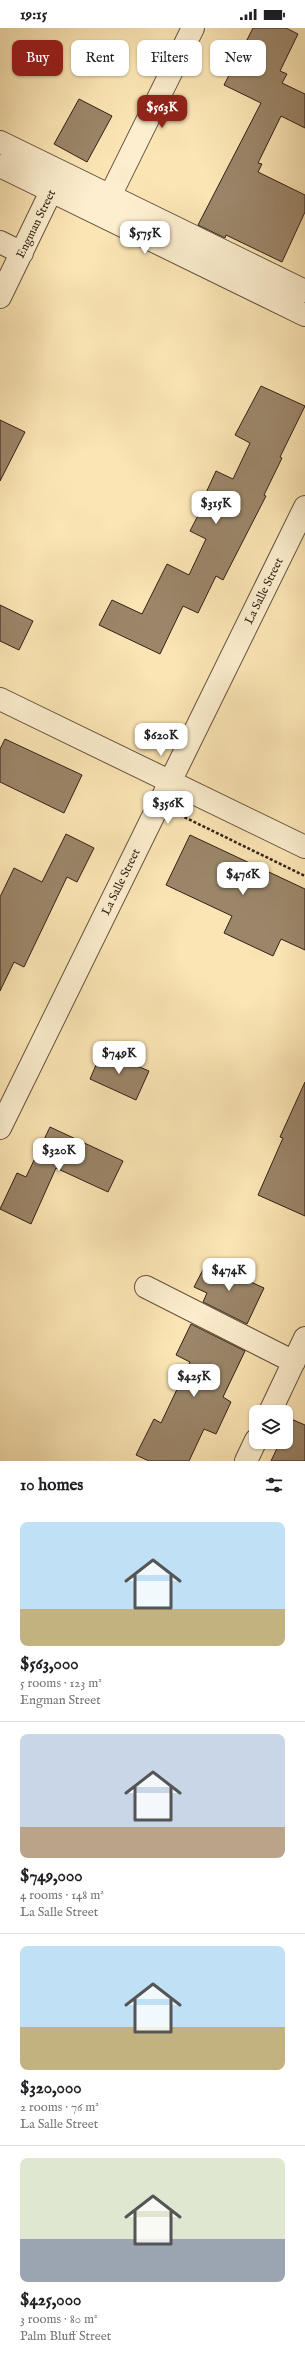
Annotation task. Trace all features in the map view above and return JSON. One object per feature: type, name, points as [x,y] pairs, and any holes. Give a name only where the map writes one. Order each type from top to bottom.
[{"type":"street","points":[[106,205],[192,28]]},
{"type":"street","points":[[0,142],[61,172],[106,205],[305,315]]},
{"type":"street","points":[[0,166],[52,191],[106,205],[305,291]]},
{"type":"street","name":"Engman Street","points":[[0,297],[61,172]]},
{"type":"street","points":[[0,242],[22,253]]},
{"type":"street","name":"La Salle Street","points":[[0,1128],[305,507]]},
{"type":"street","points":[[0,699],[171,780],[305,847]]},
{"type":"street","points":[[146,1286],[294,1362]]},
{"type":"street","points":[[273,1405],[305,1338]]},
{"type":"street","points":[[246,1461],[252,1449]]},
{"type":"path","points":[[178,814],[305,876]]},
{"type":"building","points":[[253,28],[286,28],[298,34],[280,71],[287,74],[282,83],[305,94],[305,128],[281,116],[258,163],[262,164],[258,172],[305,195],[305,212],[282,262],[226,235],[225,238],[198,225],[261,103],[224,85],[229,76],[266,76],[266,40],[247,40]]},
{"type":"building","points":[[79,99],[112,116],[87,162],[54,144]]},
{"type":"building","points":[[261,386],[305,406],[280,457],[282,458],[264,495],[266,496],[223,580],[216,576],[198,613],[183,606],[160,654],[99,625],[112,600],[142,614],[167,564],[189,575],[206,539],[190,531],[207,498],[204,497],[216,471],[233,479],[250,443],[235,435]]},
{"type":"building","points":[[0,420],[25,432],[0,481]]},
{"type":"building","points":[[0,605],[33,621],[19,650],[0,641]]},
{"type":"building","points":[[5,739],[82,775],[64,813],[0,782],[0,749]]},
{"type":"building","points":[[66,834],[94,848],[77,882],[67,877],[24,967],[14,962],[0,991],[0,897],[14,868],[42,882]]},
{"type":"building","points":[[190,835],[305,889],[305,950],[281,939],[273,956],[224,933],[232,916],[166,885]]},
{"type":"building","points":[[102,1051],[149,1071],[136,1100],[90,1079]]},
{"type":"building","points":[[305,1082],[305,1216],[258,1195],[283,1138],[280,1137]]},
{"type":"building","points":[[50,1127],[123,1161],[108,1192],[56,1168],[31,1224],[0,1209],[17,1173],[26,1177]]},
{"type":"building","points":[[207,1262],[264,1288],[247,1324],[203,1302],[207,1293],[194,1287]]},
{"type":"building","points":[[191,1324],[245,1351],[223,1397],[231,1402],[216,1434],[204,1429],[189,1461],[149,1461],[136,1455],[154,1419],[161,1423],[190,1362],[176,1355]]},
{"type":"building","points":[[293,1420],[305,1425],[305,1461],[271,1461],[277,1449],[293,1449]]}]
